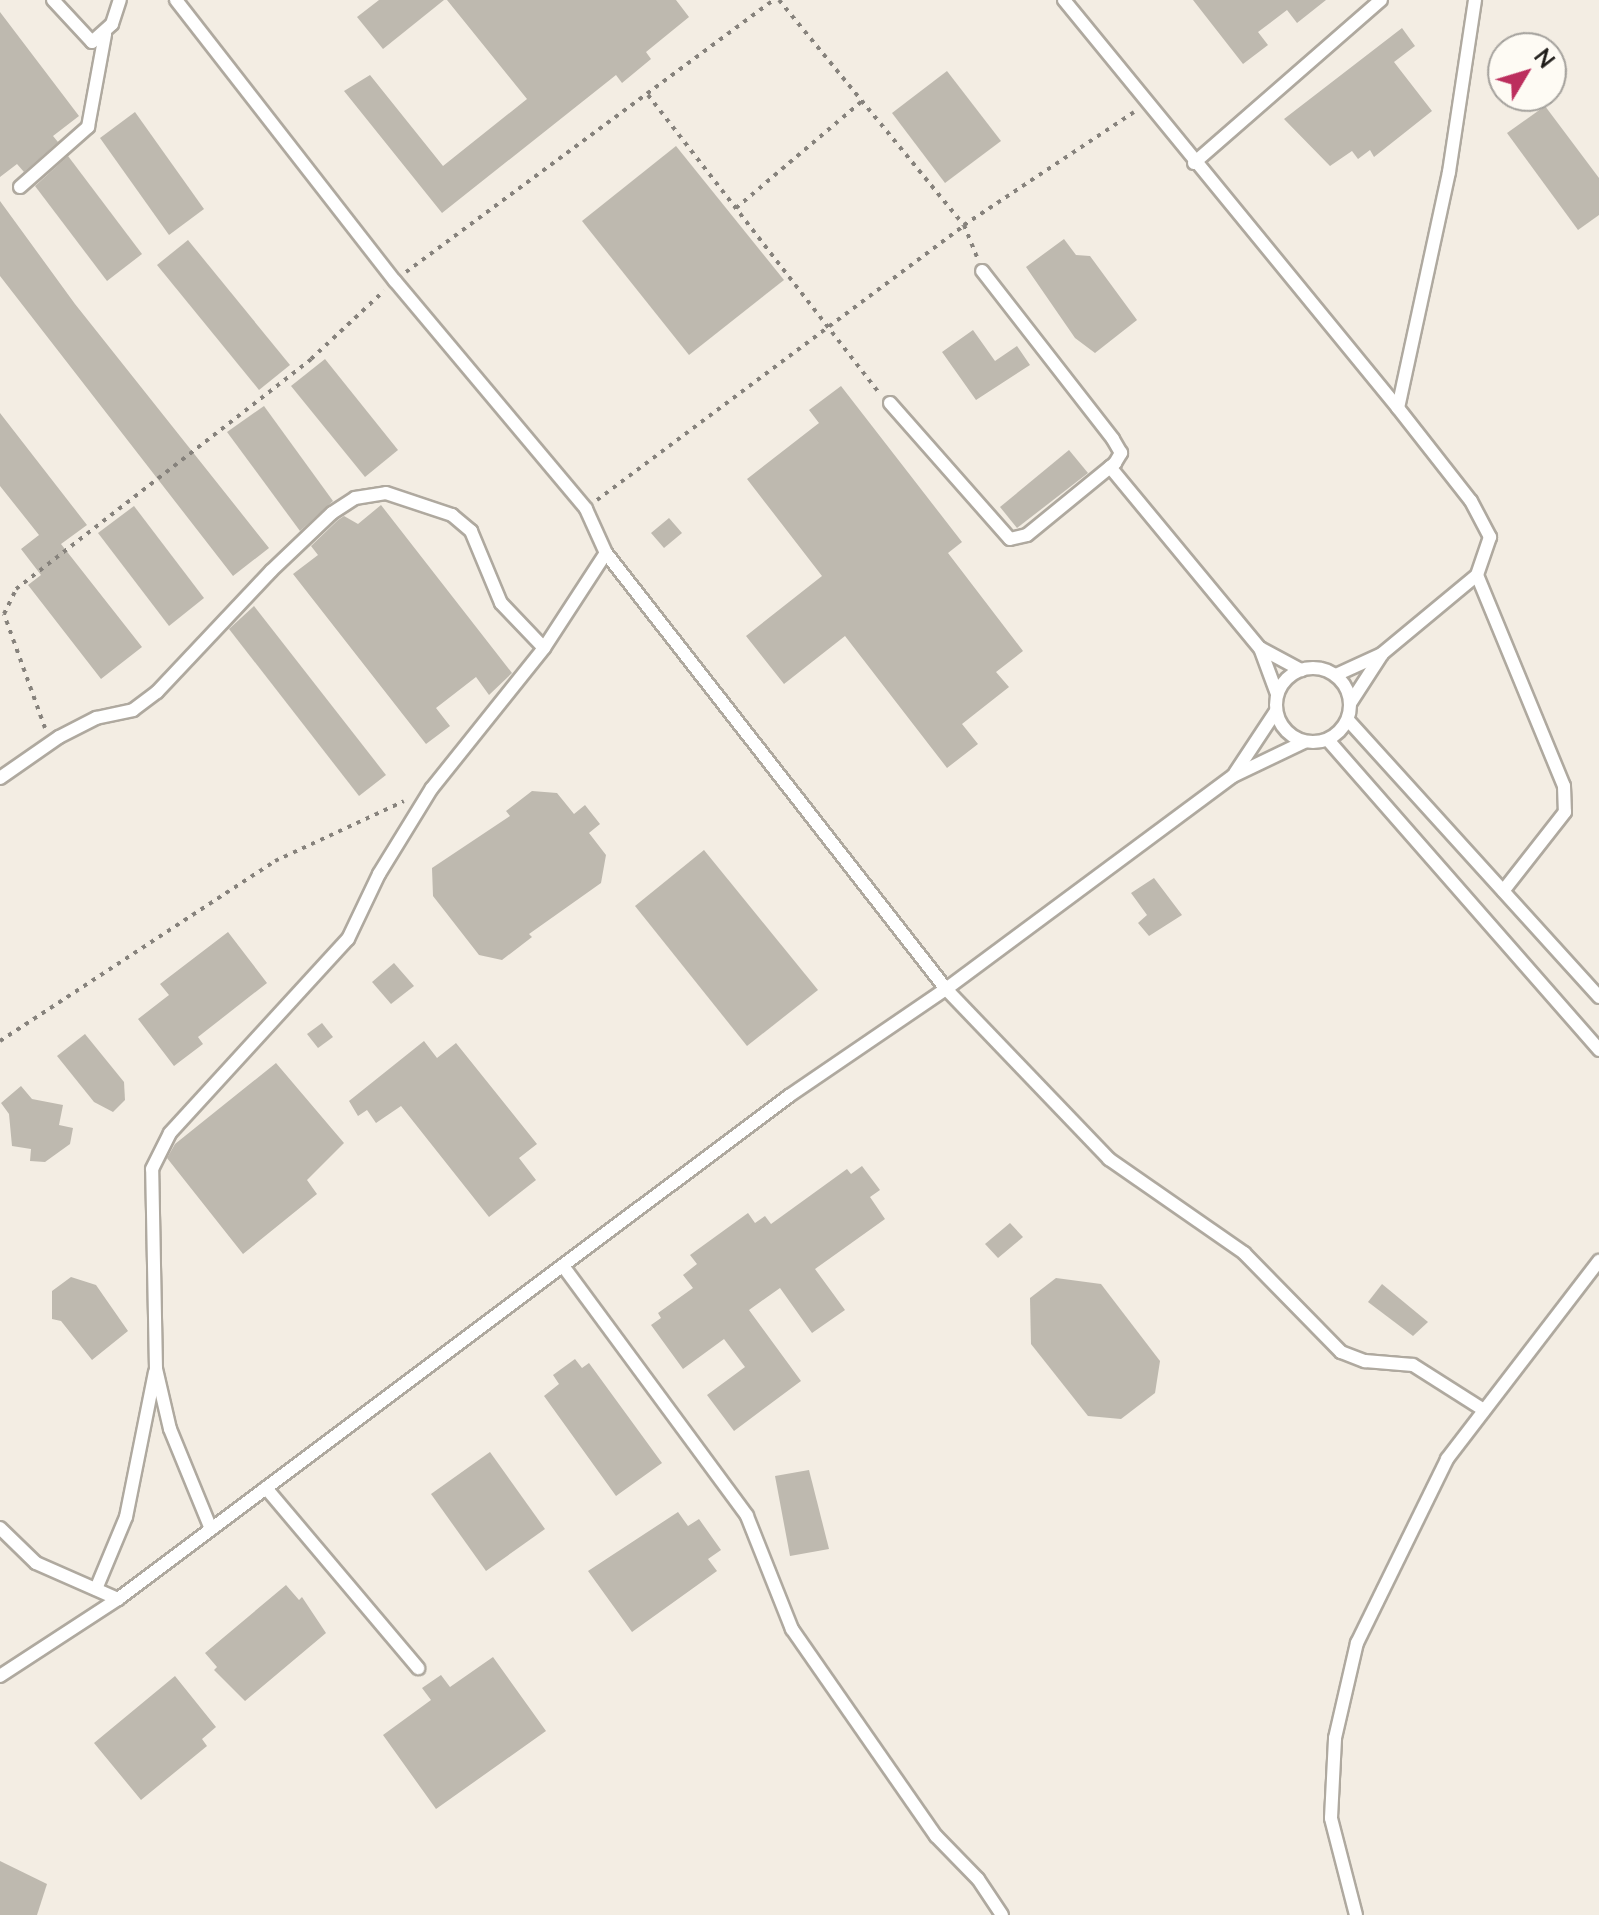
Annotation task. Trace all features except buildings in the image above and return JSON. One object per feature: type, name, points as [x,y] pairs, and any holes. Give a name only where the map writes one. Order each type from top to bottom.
[{"type":"lane","points":[[53,0],[92,42],[105,34]]},
{"type":"lane","points":[[20,187],[88,127],[105,34],[120,0]]},
{"type":"lane","points":[[176,0],[395,281],[586,509],[606,553],[946,989],[1109,1159],[1244,1253],[1341,1352],[1365,1361],[1413,1365],[1484,1410]]},
{"type":"lane","points":[[1064,0],[1194,163],[1398,408],[1471,501],[1490,537],[1477,575],[1382,654],[1336,675]]},
{"type":"lane","points":[[1194,163],[1381,0]]},
{"type":"lane","points":[[1398,408],[1446,186],[1475,0]]},
{"type":"lane","points":[[890,403],[1010,539],[1027,535],[1110,467],[1121,453],[982,271]]},
{"type":"lane","points":[[1110,467],[1260,648],[1277,694],[1276,711],[1233,776]]},
{"type":"lane","points":[[0,778],[51,743],[96,718],[133,710],[157,692],[271,571],[355,498],[386,493],[452,515],[471,531],[501,603],[544,648]]},
{"type":"lane","points":[[211,1529],[170,1429],[156,1369],[152,1169],[170,1133],[348,939],[379,874],[432,788],[544,648],[606,553]]},
{"type":"lane","points":[[1477,575],[1564,786],[1565,812],[1503,891]]},
{"type":"lane","points":[[1260,648],[1301,670]]},
{"type":"lane","points":[[0,1676],[118,1599],[789,1096],[946,989],[1233,776],[1304,742],[1328,740],[1348,720],[1351,702],[1382,654]]},
{"type":"lane","points":[[1277,694],[1301,670],[1313,667],[1336,675],[1351,702]]},
{"type":"lane","points":[[1276,711],[1286,730],[1304,742]]},
{"type":"lane","points":[[1348,720],[1599,997]]},
{"type":"lane","points":[[1328,740],[1599,1050]]},
{"type":"lane","points":[[1356,1915],[1331,1818],[1335,1738],[1357,1643],[1447,1459],[1599,1261]]},
{"type":"lane","points":[[563,1266],[747,1516],[792,1629],[936,1836],[978,1879],[1002,1915]]},
{"type":"lane","points":[[96,1589],[126,1517],[156,1369]]},
{"type":"lane","points":[[266,1488],[418,1668]]},
{"type":"lane","points":[[0,1528],[36,1563],[118,1599]]},
{"type":"path","points":[[51,743],[2,615],[16,589],[311,359],[442,241],[648,95],[773,0]]},
{"type":"path","points":[[779,0],[964,225],[982,271]]},
{"type":"path","points":[[648,95],[861,375],[890,403]]},
{"type":"path","points":[[736,209],[862,101]]},
{"type":"path","points":[[586,509],[964,225],[1147,103]]},
{"type":"path","points":[[0,1041],[275,861],[432,788]]}]
